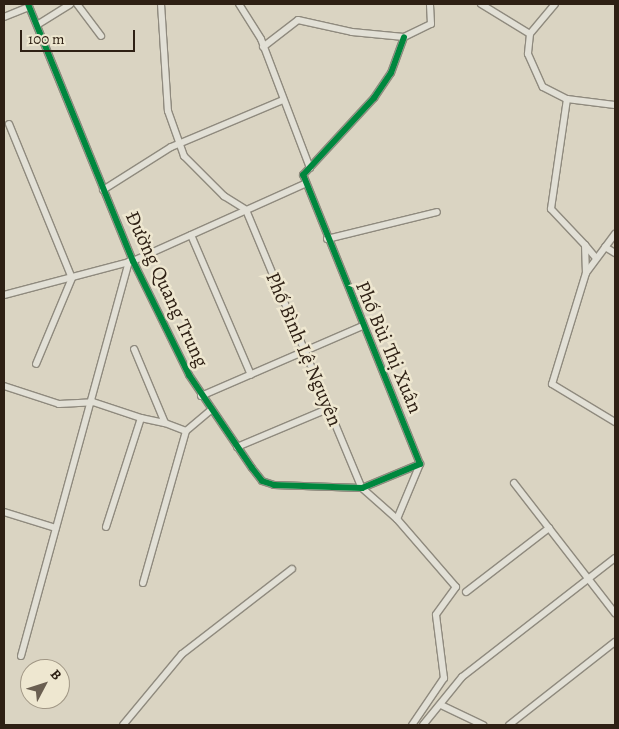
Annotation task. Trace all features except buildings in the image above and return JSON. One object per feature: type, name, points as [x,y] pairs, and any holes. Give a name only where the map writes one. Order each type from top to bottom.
[{"type":"street","points":[[36,25],[70,4]]},
{"type":"street","points":[[77,4],[101,36]]},
{"type":"street","points":[[160,4],[168,111],[179,144],[198,173],[246,210]]},
{"type":"street","points":[[239,4],[263,47],[310,168]]},
{"type":"street","points":[[263,47],[298,20],[352,32],[404,37],[430,24],[430,4]]},
{"type":"street","points":[[481,4],[530,34]]},
{"type":"street","points":[[555,4],[530,34],[528,54],[543,87],[567,99],[615,105]]},
{"type":"street","points":[[4,17],[28,5]]},
{"type":"street","name":"Đường Quang Trung","points":[[28,5],[131,261],[210,411],[262,481],[274,485],[362,488]]},
{"type":"street","points":[[4,295],[131,261],[304,184],[303,175],[374,98],[391,73],[404,37]]},
{"type":"street","points":[[567,99],[551,209],[596,258]]},
{"type":"street","points":[[103,190],[179,144],[282,100]]},
{"type":"street","points":[[9,124],[72,278],[36,364]]},
{"type":"street","name":"Phố Bùi Thị Xuân","points":[[304,184],[420,464]]},
{"type":"street","name":"Phố Bình Lệ Nguyên","points":[[246,210],[362,488]]},
{"type":"street","points":[[327,239],[438,212]]},
{"type":"street","points":[[191,234],[251,375]]},
{"type":"street","points":[[615,234],[586,273],[552,384],[615,422]]},
{"type":"street","points":[[585,245],[586,273]]},
{"type":"street","points":[[605,247],[615,253]]},
{"type":"street","points":[[21,656],[131,261]]},
{"type":"street","points":[[201,396],[363,326]]},
{"type":"street","points":[[134,349],[165,424]]},
{"type":"street","points":[[4,386],[60,404],[93,402],[186,431]]},
{"type":"street","points":[[237,447],[330,408]]},
{"type":"street","points":[[143,584],[186,431],[210,411]]},
{"type":"street","points":[[106,527],[141,418]]},
{"type":"street","points":[[412,725],[444,678],[436,615],[456,588],[397,519],[362,488],[420,464]]},
{"type":"street","points":[[397,519],[420,464]]},
{"type":"street","points":[[514,483],[615,613]]},
{"type":"street","points":[[4,512],[56,528]]},
{"type":"street","points":[[466,592],[549,528]]},
{"type":"street","points":[[423,725],[462,677],[615,558]]},
{"type":"street","points":[[123,725],[182,654],[292,569]]},
{"type":"street","points":[[509,725],[615,642]]},
{"type":"street","points":[[441,705],[483,725]]},
{"type":"cycle path","points":[[28,4],[133,261],[189,375],[262,481],[274,485],[362,488],[420,464],[303,175],[374,98],[391,73],[404,37]]}]
